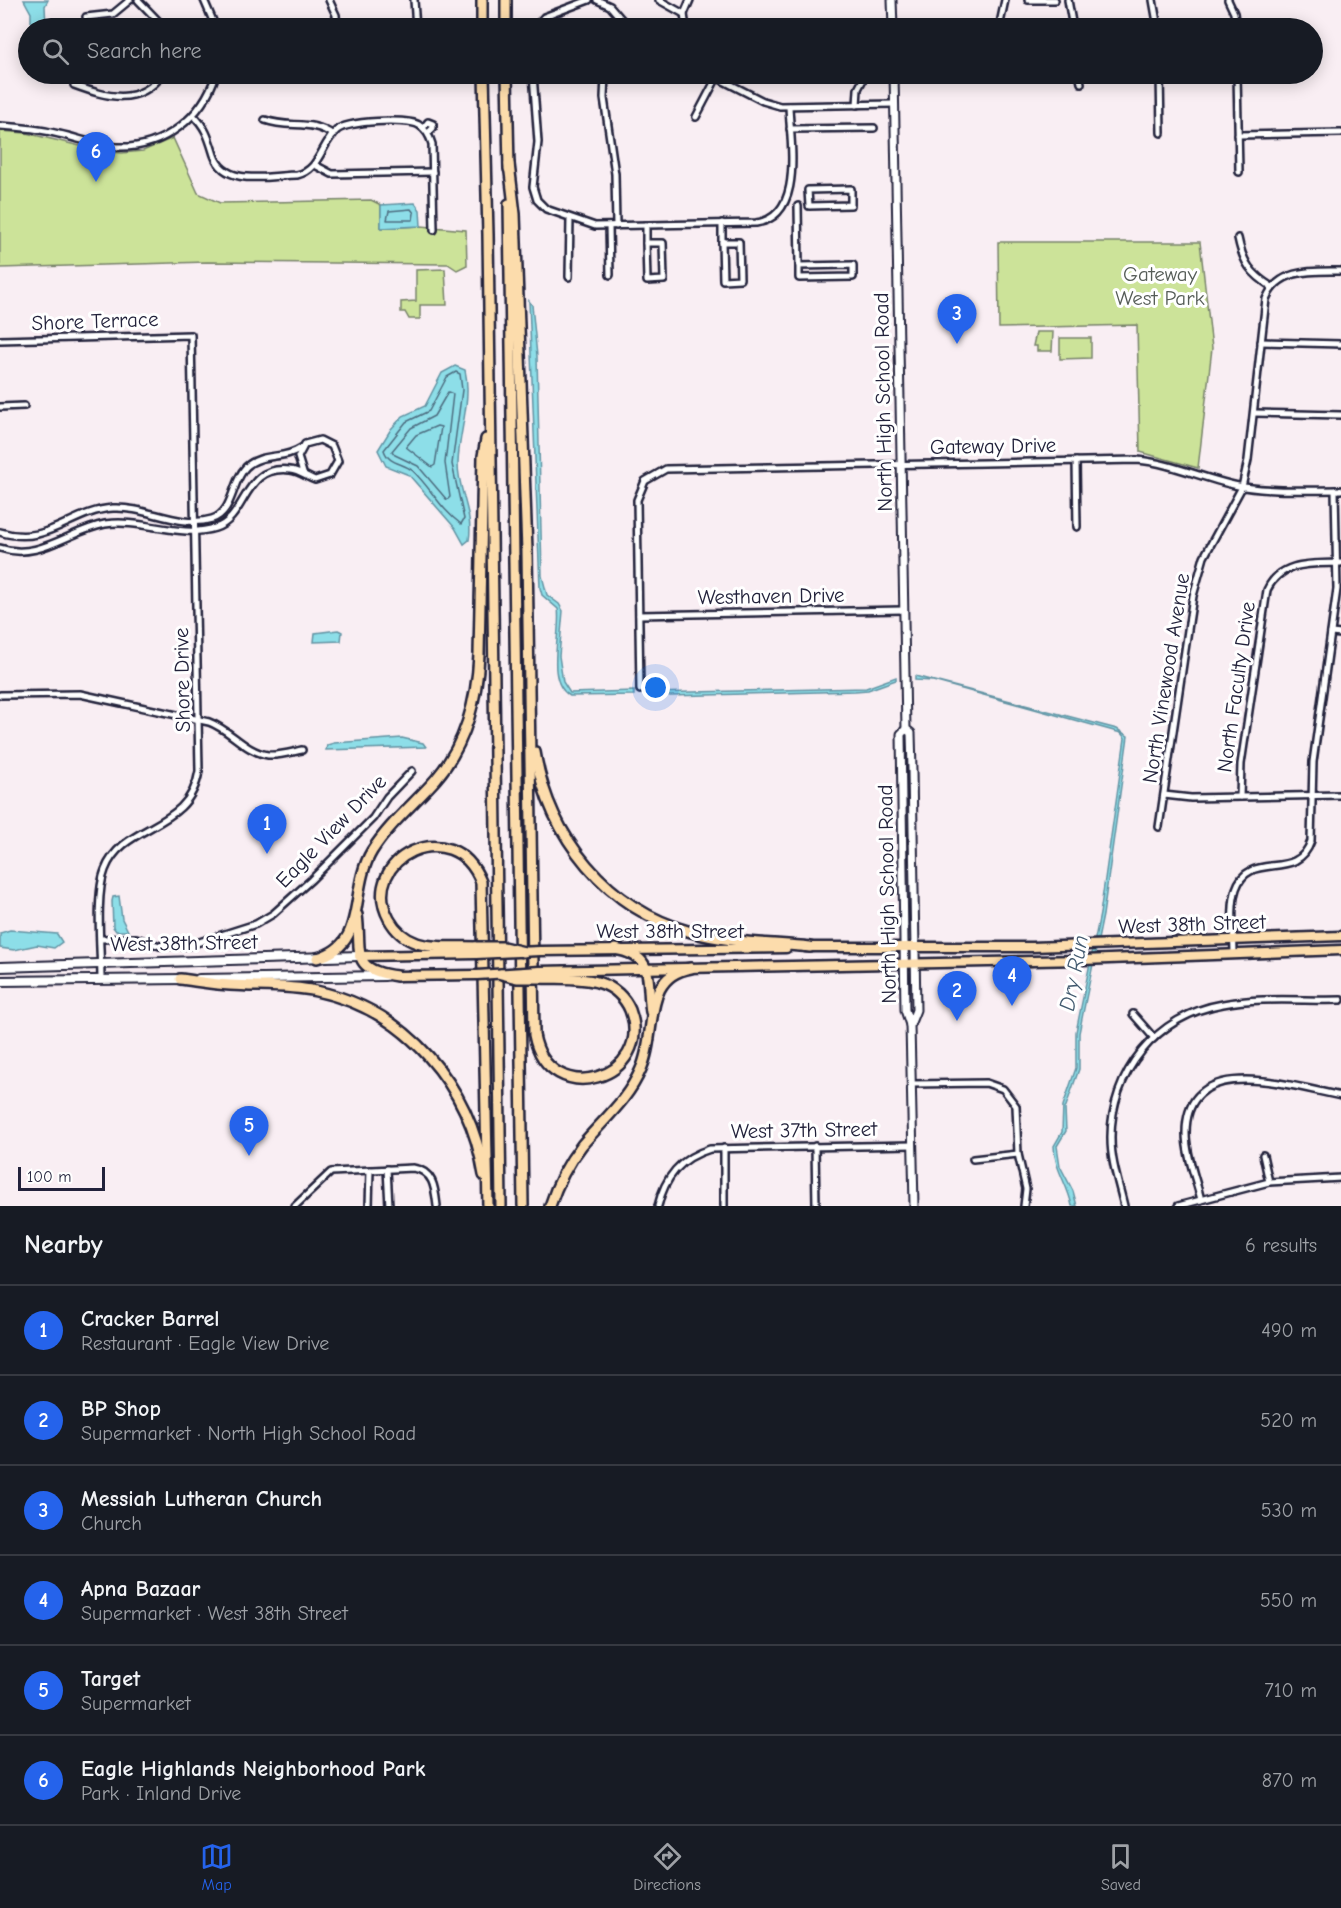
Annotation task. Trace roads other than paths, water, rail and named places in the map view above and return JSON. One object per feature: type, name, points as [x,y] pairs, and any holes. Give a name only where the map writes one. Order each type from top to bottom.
[{"type":"highway","points":[[482,0],[482,18]]},
{"type":"highway","points":[[506,0],[506,18]]},
{"type":"highway","points":[[484,84],[501,1206]]},
{"type":"highway","points":[[507,84],[523,1206]]},
{"type":"highway","points":[[501,974],[517,978],[540,975],[595,981],[609,986],[623,999],[632,1017],[633,1037],[626,1055],[613,1070],[590,1079],[565,1076],[548,1065],[536,1044],[530,707],[515,214],[509,164]]},
{"type":"highway","points":[[317,958],[334,952],[345,943],[351,931],[361,878],[372,852],[447,765],[458,746],[472,710],[479,655],[483,456],[489,415]]},
{"type":"highway","points":[[530,707],[537,764],[553,815],[585,864],[609,889],[645,913],[691,932],[810,947]]},
{"type":"highway","points":[[488,1206],[481,882],[468,861],[447,848],[423,847],[401,858],[389,873],[383,892],[386,912],[396,929],[408,939],[423,945],[476,950],[503,947],[524,952]]},
{"type":"highway","points":[[356,903],[359,956],[368,969],[397,976]]},
{"type":"highway","points":[[615,949],[636,954],[646,969],[652,1023]]},
{"type":"highway","points":[[550,1206],[562,1178],[577,1153],[622,1102],[636,1080],[647,1054],[656,994],[662,982],[675,971],[692,968]]},
{"type":"highway","points":[[180,979],[320,992],[361,1006],[398,1028],[430,1057],[463,1104],[478,1145],[488,1206]]},
{"type":"main road","name":"West 38th Street","points":[[524,952],[615,949],[904,947],[915,949],[1085,946],[1341,936]]},
{"type":"main road","name":"West 38th Street","points":[[0,967],[317,958],[476,950]]},
{"type":"main road","name":"West 38th Street","points":[[540,975],[646,969],[1083,960],[1341,950]]},
{"type":"main road","name":"West 38th Street","points":[[0,981],[501,974]]},
{"type":"street","points":[[86,17],[113,14],[130,0]]},
{"type":"street","points":[[138,0],[155,18]]},
{"type":"street","points":[[204,0],[212,18]]},
{"type":"street","points":[[328,0],[336,18]]},
{"type":"street","points":[[414,0],[415,18]]},
{"type":"street","points":[[542,18],[589,0]]},
{"type":"street","points":[[597,0],[611,8],[618,18]]},
{"type":"street","points":[[659,0],[684,14]]},
{"type":"street","points":[[685,18],[690,0]]},
{"type":"street","points":[[892,0],[893,18]]},
{"type":"street","points":[[1001,18],[1005,0]]},
{"type":"street","points":[[1028,0],[1055,0]]},
{"type":"street","points":[[1068,0],[1071,18]]},
{"type":"street","points":[[1153,0],[1156,18]]},
{"type":"street","points":[[1228,0],[1235,18]]},
{"type":"street","points":[[74,86],[108,97],[125,98],[148,89],[153,84]]},
{"type":"street","points":[[0,126],[37,129],[96,144],[126,147],[155,141],[182,126],[193,115],[212,84]]},
{"type":"street","points":[[534,84],[538,142],[534,195],[542,207],[592,225],[761,222],[778,213],[787,200],[790,188],[789,106]]},
{"type":"street","points":[[605,84],[604,98],[615,174],[610,275]]},
{"type":"street","points":[[696,117],[713,84]]},
{"type":"street","points":[[730,84],[763,102],[789,106],[894,104]]},
{"type":"street","points":[[857,105],[861,84]]},
{"type":"street","name":"North High School Road","points":[[894,84],[906,729],[901,734],[904,964],[905,1010],[910,1025],[914,1206]]},
{"type":"street","points":[[1160,84],[1161,133]]},
{"type":"street","points":[[1237,84],[1239,172]]},
{"type":"street","points":[[193,115],[205,129],[216,161],[232,175],[297,175],[315,165],[333,135],[350,123],[408,122],[423,128],[431,141],[434,230]]},
{"type":"street","points":[[266,120],[285,125],[315,125],[333,135]]},
{"type":"street","points":[[423,128],[428,122],[433,124],[433,128],[428,133]]},
{"type":"street","points":[[790,129],[874,128]]},
{"type":"street","points":[[1238,135],[1341,133]]},
{"type":"street","points":[[315,165],[332,174],[433,171]]},
{"type":"street","points":[[787,200],[798,206],[809,206],[851,205],[851,189],[808,190],[809,206]]},
{"type":"street","points":[[798,206],[799,278],[853,277],[853,265],[799,266]]},
{"type":"street","points":[[569,277],[570,218]]},
{"type":"street","points":[[722,224],[722,242],[723,280],[740,279],[739,242],[722,242]]},
{"type":"street","points":[[646,225],[646,243],[647,281],[664,280],[663,243],[646,243]]},
{"type":"street","points":[[1238,238],[1246,265],[1254,276],[1272,287],[1295,273],[1341,271]]},
{"type":"street","name":"North Vinewood Avenue","points":[[1159,827],[1193,596],[1204,557],[1242,487],[1254,413],[1264,308],[1272,287]]},
{"type":"street","name":"Shore Terrace","points":[[0,340],[190,335]]},
{"type":"street","name":"Shore Drive","points":[[101,980],[100,891],[104,870],[112,856],[123,845],[172,817],[189,799],[199,773],[190,335]]},
{"type":"street","points":[[1261,342],[1341,344]]},
{"type":"street","points":[[0,407],[24,406]]},
{"type":"street","points":[[1254,413],[1341,415]]},
{"type":"street","points":[[0,532],[18,536],[43,534],[86,514],[114,508],[143,511],[168,519],[210,520],[222,513],[239,476],[250,464],[267,456],[287,455],[314,440],[326,441],[335,450],[338,461],[334,472],[325,478],[313,479],[303,473],[280,470],[263,475],[249,487],[225,523],[213,529],[195,530],[112,524],[81,530],[35,550],[18,552],[0,548]]},
{"type":"street","points":[[303,447],[298,460],[303,473]]},
{"type":"street","points":[[1076,461],[1077,527]]},
{"type":"street","name":"Gateway Drive","points":[[639,615],[637,503],[645,481],[660,471],[671,468],[1076,461],[1155,462],[1242,487],[1271,490],[1338,490]]},
{"type":"street","points":[[1234,954],[1235,897],[1240,881],[1254,869],[1288,864],[1305,853],[1312,838],[1313,762],[1339,563],[1338,490]]},
{"type":"street","name":"North Faculty Drive","points":[[1240,797],[1241,764],[1267,590],[1278,574],[1292,566],[1339,563]]},
{"type":"street","name":"Westhaven Drive","points":[[639,615],[903,610]]},
{"type":"street","points":[[639,615],[640,690]]},
{"type":"street","points":[[1331,633],[1341,634]]},
{"type":"street","points":[[0,695],[80,694],[220,726],[260,753],[276,755],[302,750]]},
{"type":"street","name":"North High School Road","points":[[906,729],[911,733],[916,1010],[910,1025]]},
{"type":"street","name":"Eagle View Drive","points":[[101,939],[136,938],[160,946],[187,946],[256,924],[311,880],[373,818],[387,796],[412,771]]},
{"type":"street","points":[[1164,795],[1191,798],[1341,795]]},
{"type":"street","points":[[1124,1206],[1111,1148],[1113,1108],[1128,1069],[1154,1038],[1187,1015],[1218,1005],[1341,1000]]},
{"type":"street","points":[[1133,1014],[1154,1038]]},
{"type":"street","points":[[1201,1200],[1188,1146],[1186,1127],[1194,1104],[1211,1087],[1228,1079],[1248,1078],[1341,1096]]},
{"type":"street","points":[[912,1084],[986,1083],[1003,1089],[1011,1096],[1017,1108],[1018,1154],[1026,1190],[1024,1206]]},
{"type":"street","name":"West 37th Street","points":[[658,1206],[663,1189],[674,1170],[696,1154],[724,1148],[913,1145]]},
{"type":"street","points":[[815,1146],[816,1206]]},
{"type":"street","points":[[724,1148],[724,1206]]},
{"type":"street","points":[[973,1159],[1018,1154]]},
{"type":"street","points":[[1263,1155],[1269,1182]]},
{"type":"street","points":[[295,1206],[328,1173],[416,1168],[427,1173],[433,1182],[437,1206]]},
{"type":"street","points":[[387,1169],[389,1206]]},
{"type":"street","points":[[369,1206],[370,1170]]},
{"type":"street","points":[[1178,1206],[1269,1182],[1341,1178]]},
{"type":"water","points":[[24,0],[48,0],[45,6],[46,18],[31,18],[31,13]]},
{"type":"water","points":[[415,203],[420,210],[421,226],[381,228],[381,205]]},
{"type":"water","points":[[529,301],[532,305],[537,356],[542,576],[547,595],[559,604],[563,611],[559,656],[563,682],[570,693],[634,691],[634,695],[570,696],[562,689],[558,679],[556,656],[558,609],[542,595],[540,588]]},
{"type":"water","points":[[455,366],[465,370],[467,382],[458,462],[470,530],[469,540],[464,544],[455,528],[409,475],[386,466],[378,450],[391,429],[403,416],[425,406],[442,373]]},
{"type":"water","points":[[338,630],[342,632],[341,641],[314,642],[315,633]]},
{"type":"water","name":"Dry Run","points":[[915,676],[1117,729],[1128,736],[1103,915],[1079,1033],[1079,1069],[1065,1109],[1066,1131],[1057,1146],[1060,1166],[1073,1191],[1077,1206],[1072,1206],[1056,1162],[1054,1146],[1062,1132],[1063,1106],[1076,1068],[1076,1032],[1100,914],[1125,738],[1121,733],[933,681],[915,680]]},
{"type":"water","points":[[896,677],[896,680],[868,690],[855,691],[670,696],[649,693],[866,688]]},
{"type":"water","points":[[402,738],[423,743],[426,747],[326,750],[327,745],[334,743]]},
{"type":"water","points":[[119,896],[122,919],[128,931],[116,931],[113,927],[112,901],[113,897]]},
{"type":"water","points":[[10,930],[57,934],[62,942],[54,948],[37,945],[14,950],[0,948],[0,933]]},
{"type":"place","name":"Eagle Highlands Neighborhood Park","points":[[96,182]]},
{"type":"place","name":"Messiah Lutheran Church","points":[[957,344]]},
{"type":"place","name":"Cracker Barrel","points":[[267,854]]},
{"type":"place","name":"Apna Bazaar","points":[[1012,1006]]},
{"type":"place","name":"BP Shop","points":[[957,1021]]},
{"type":"place","name":"Target","points":[[249,1156]]},
{"type":"park label","name":"Gateway West Park","points":[[1160,286]]}]
